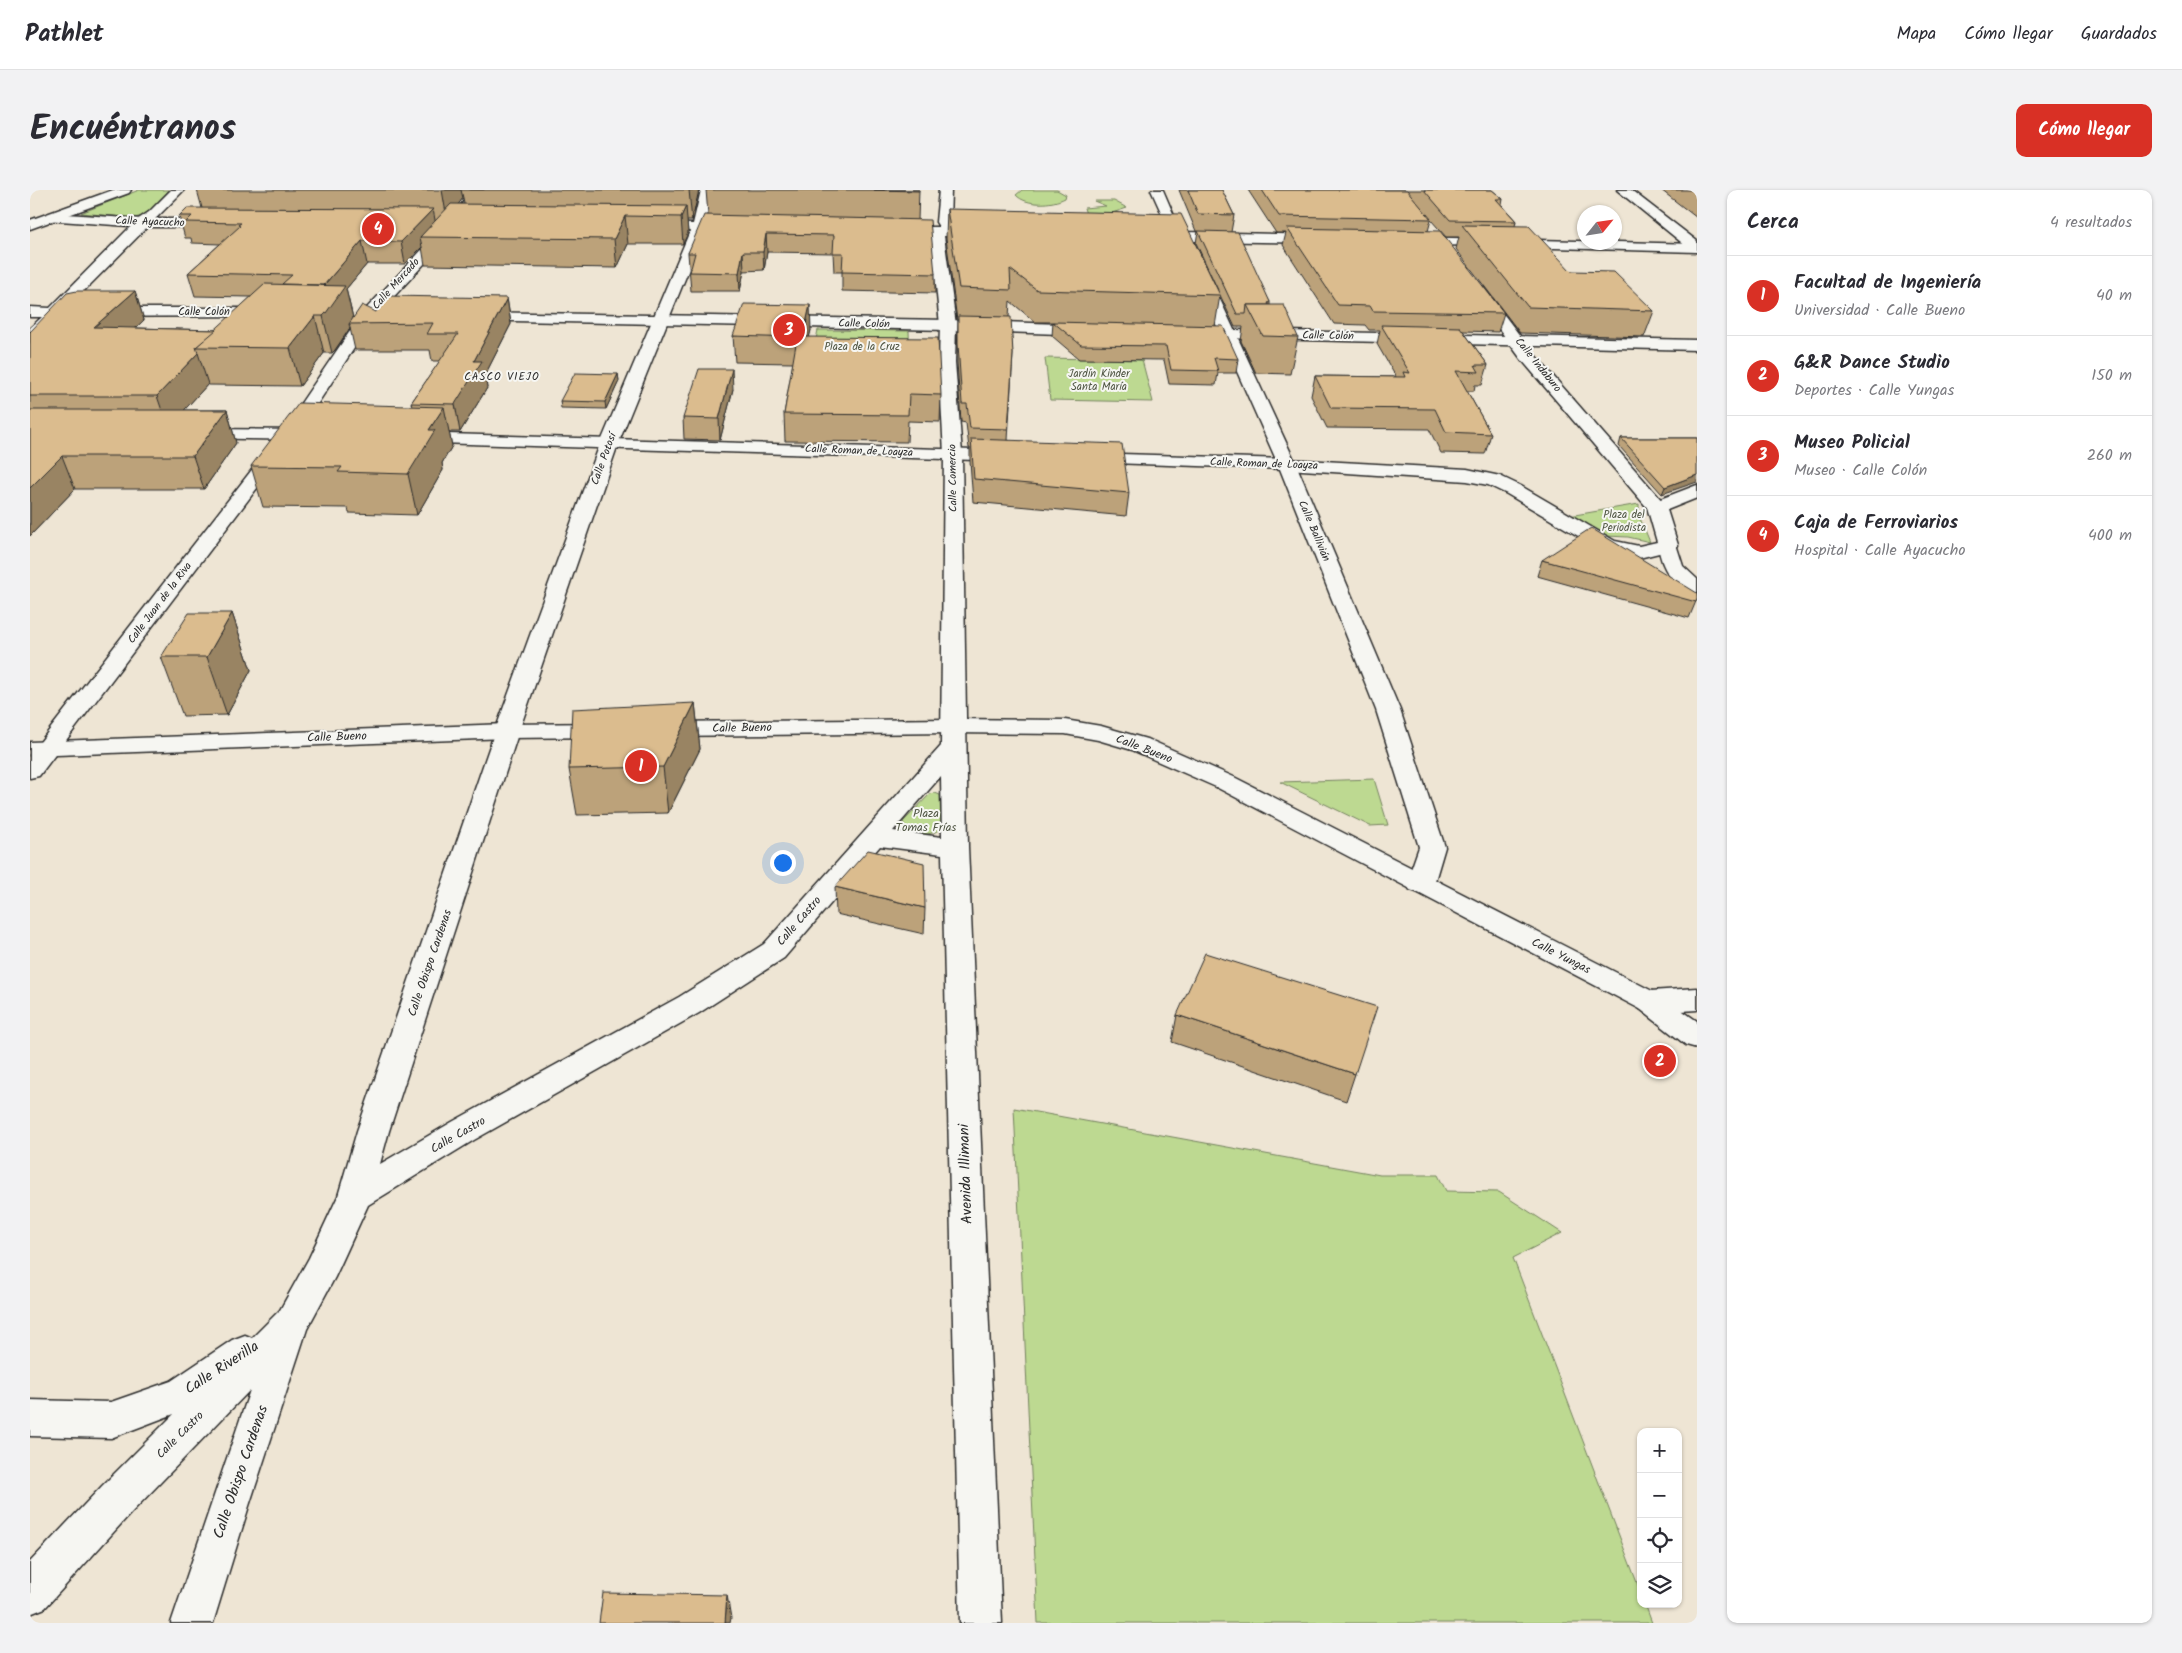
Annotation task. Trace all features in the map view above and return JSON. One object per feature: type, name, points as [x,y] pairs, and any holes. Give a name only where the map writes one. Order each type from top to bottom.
[{"type":"street","points":[[30,225],[125,190]]},
{"type":"street","points":[[30,336],[142,223],[154,216],[178,190]]},
{"type":"street","name":"Calle Mercado","points":[[289,434],[368,315],[412,266],[452,226],[477,190]]},
{"type":"street","name":"Calle Potosí","points":[[507,732],[609,444],[699,227],[707,190]]},
{"type":"street","name":"Calle Comercio","points":[[945,190],[943,233],[948,325],[947,362],[953,454],[953,736]]},
{"type":"street","name":"Calle Ballivián","points":[[1157,190],[1169,219],[1186,242],[1287,464],[1388,710],[1432,847],[1420,884]]},
{"type":"street","points":[[1623,190],[1697,248]]},
{"type":"street","name":"Calle Ayacucho","points":[[30,215],[142,223],[231,223]]},
{"type":"street","points":[[435,225],[469,226]]},
{"type":"street","points":[[1428,226],[1452,256]]},
{"type":"street","points":[[633,227],[748,228]]},
{"type":"street","points":[[878,231],[998,232]]},
{"type":"street","points":[[1141,235],[1334,239]]},
{"type":"street","points":[[1401,240],[1697,248]]},
{"type":"street","name":"Calle Indaburo","points":[[1469,279],[1517,340],[1527,356],[1657,507],[1668,546],[1670,562],[1679,576],[1697,588]]},
{"type":"street","name":"Calle Colón","points":[[30,312],[288,313]]},
{"type":"street","points":[[351,314],[388,315]]},
{"type":"street","name":"Calle Colón","points":[[456,316],[948,325],[1106,331]]},
{"type":"street","name":"Calle Colón","points":[[1174,333],[1697,345]]},
{"type":"street","points":[[180,434],[329,435]]},
{"type":"street","name":"Calle Juan de la Riva","points":[[30,771],[40,748],[289,434]]},
{"type":"street","name":"Calle Roman de Loayza","points":[[399,438],[1022,456]]},
{"type":"street","name":"Calle Roman de Loayza","points":[[1071,458],[1287,464],[1467,475],[1493,480],[1514,490],[1609,546],[1639,552],[1668,546]]},
{"type":"street","points":[[1657,507],[1697,492]]},
{"type":"street","name":"Calle Bueno","points":[[40,748],[507,732],[631,730],[953,736],[1065,727],[1101,733],[1141,745],[1225,782],[1420,884]]},
{"type":"street","name":"Calle Obispo Cardenas","points":[[355,1196],[373,1131],[507,732]]},
{"type":"street","name":"Calle Castro","points":[[30,1593],[116,1500],[292,1321],[323,1266],[355,1196],[463,1131],[689,1005],[774,951],[872,837],[953,736]]},
{"type":"street","name":"Avenida Illimani","points":[[953,736],[981,1623]]},
{"type":"street","points":[[872,837],[955,846]]},
{"type":"street","name":"Calle Yungas","points":[[1420,884],[1650,1002],[1697,1037]]},
{"type":"street","points":[[1650,1002],[1697,999]]},
{"type":"street","name":"Calle Obispo Cardenas","points":[[192,1623],[229,1506],[292,1321]]},
{"type":"street","name":"Calle Riverilla","points":[[30,1418],[111,1420],[183,1394],[292,1321]]},
{"type":"green space","points":[[139,190],[169,190],[144,216],[134,218],[81,213]]},
{"type":"green space","points":[[1022,190],[1057,190],[1066,195],[1065,198],[1053,202],[1032,203],[1020,199],[1016,195]]},
{"type":"green space","points":[[1094,201],[1114,201],[1127,208],[1112,213],[1086,214],[1084,208],[1106,206]]},
{"type":"green space","name":"Plaza de la Cruz","points":[[818,330],[909,331],[910,363],[811,362]]},
{"type":"green space","name":"Jardín Kinder Santa María","points":[[1045,358],[1142,360],[1153,402],[1050,400]]},
{"type":"green space","name":"Plaza del Periodista","points":[[1639,504],[1639,516],[1650,542],[1628,537],[1606,536],[1569,516]]},
{"type":"green space","points":[[1374,779],[1388,825],[1370,826],[1280,782]]},
{"type":"green space","name":"Plaza Tomas Frías","points":[[930,794],[940,795],[941,829],[936,832],[920,834],[906,827],[903,822]]},
{"type":"green space","points":[[1014,1108],[1380,1175],[1438,1175],[1446,1191],[1499,1192],[1562,1233],[1513,1258],[1637,1583],[1637,1608],[1646,1608],[1652,1623],[1038,1623]]},
{"type":"building","points":[[874,190],[919,190],[919,191]]},
{"type":"building","points":[[1188,190],[1222,190],[1234,215],[1198,214]]},
{"type":"building","points":[[1262,190],[1407,190],[1431,219],[1279,216]]},
{"type":"building","points":[[1424,190],[1492,190],[1503,199],[1496,199],[1516,221],[1450,220]]},
{"type":"building","points":[[451,204],[686,206],[681,217],[625,216],[614,239],[420,237]]},
{"type":"building","points":[[187,208],[433,209],[401,242],[362,241],[324,285],[282,284],[292,275],[188,273],[241,223],[186,222],[192,216],[179,216]]},
{"type":"building","points":[[947,209],[1181,214],[1220,295],[1037,290],[1010,269],[1011,290],[959,288]]},
{"type":"building","points":[[704,215],[930,220],[935,274],[842,272],[843,253],[833,253],[834,235],[766,234],[763,252],[743,252],[739,273],[690,272],[695,253],[688,253]]},
{"type":"building","points":[[1462,225],[1529,226],[1571,271],[1614,272],[1654,311],[1528,307]]},
{"type":"building","points":[[1287,228],[1440,231],[1504,313],[1373,311],[1370,306],[1338,305]]},
{"type":"building","points":[[1198,231],[1238,232],[1270,302],[1268,303],[1269,305],[1247,305],[1246,314],[1237,314]]},
{"type":"building","points":[[265,284],[345,286],[326,313],[323,316],[315,316],[290,348],[196,347]]},
{"type":"building","points":[[77,291],[135,291],[94,327],[216,330],[196,347],[198,353],[157,396],[30,396],[30,332],[67,293]]},
{"type":"building","points":[[388,296],[507,298],[474,361],[482,361],[455,404],[411,403],[458,334],[427,334],[433,323],[349,324],[362,305],[376,312]]},
{"type":"building","points":[[744,304],[810,305],[803,337],[938,338],[941,395],[909,394],[908,415],[784,414],[797,338],[733,336]]},
{"type":"building","points":[[1247,305],[1284,305],[1298,337],[1263,336]]},
{"type":"building","points":[[958,316],[1011,317],[1013,354],[1008,429],[970,428],[967,404],[962,404]]},
{"type":"building","points":[[1053,322],[1223,326],[1238,359],[1214,358],[1218,371],[1171,370],[1166,346],[1081,345]]},
{"type":"building","points":[[1381,325],[1460,327],[1488,365],[1475,365],[1479,372],[1456,371],[1491,434],[1446,432],[1435,409],[1331,408],[1315,376],[1405,377],[1403,372],[1410,373]]},
{"type":"building","points":[[699,369],[732,369],[719,419],[683,418]]},
{"type":"building","points":[[575,373],[618,374],[605,402],[560,401]]},
{"type":"building","points":[[299,403],[444,407],[429,430],[435,430],[408,474],[338,472],[342,467],[251,466]]},
{"type":"building","points":[[30,410],[227,410],[193,456],[62,456],[30,488]]},
{"type":"building","points":[[1621,438],[1697,438],[1697,475],[1665,487]]},
{"type":"building","points":[[971,439],[1122,444],[1129,493],[974,479]]},
{"type":"building","points":[[1591,528],[1697,593],[1696,602],[1542,560]]},
{"type":"building","points":[[189,613],[232,613],[207,657],[161,657]]},
{"type":"building","points":[[695,703],[663,767],[569,769],[572,709]]},
{"type":"building","points":[[868,850],[924,863],[925,908],[835,887]]},
{"type":"building","points":[[1205,953],[1377,1007],[1355,1074],[1177,1015]]},
{"type":"building","points":[[603,1593],[727,1595],[725,1623],[599,1623]]},
{"type":"place","name":"Caja de Ferroviarios","points":[[378,229]]},
{"type":"place","name":"Museo Policial","points":[[789,330]]},
{"type":"place","name":"Facultad de Ingeniería","points":[[641,766]]},
{"type":"place","name":"G&R Dance Studio","points":[[1660,1061]]},
{"type":"district","name":"CASCO VIEJO","points":[[502,377]]}]
